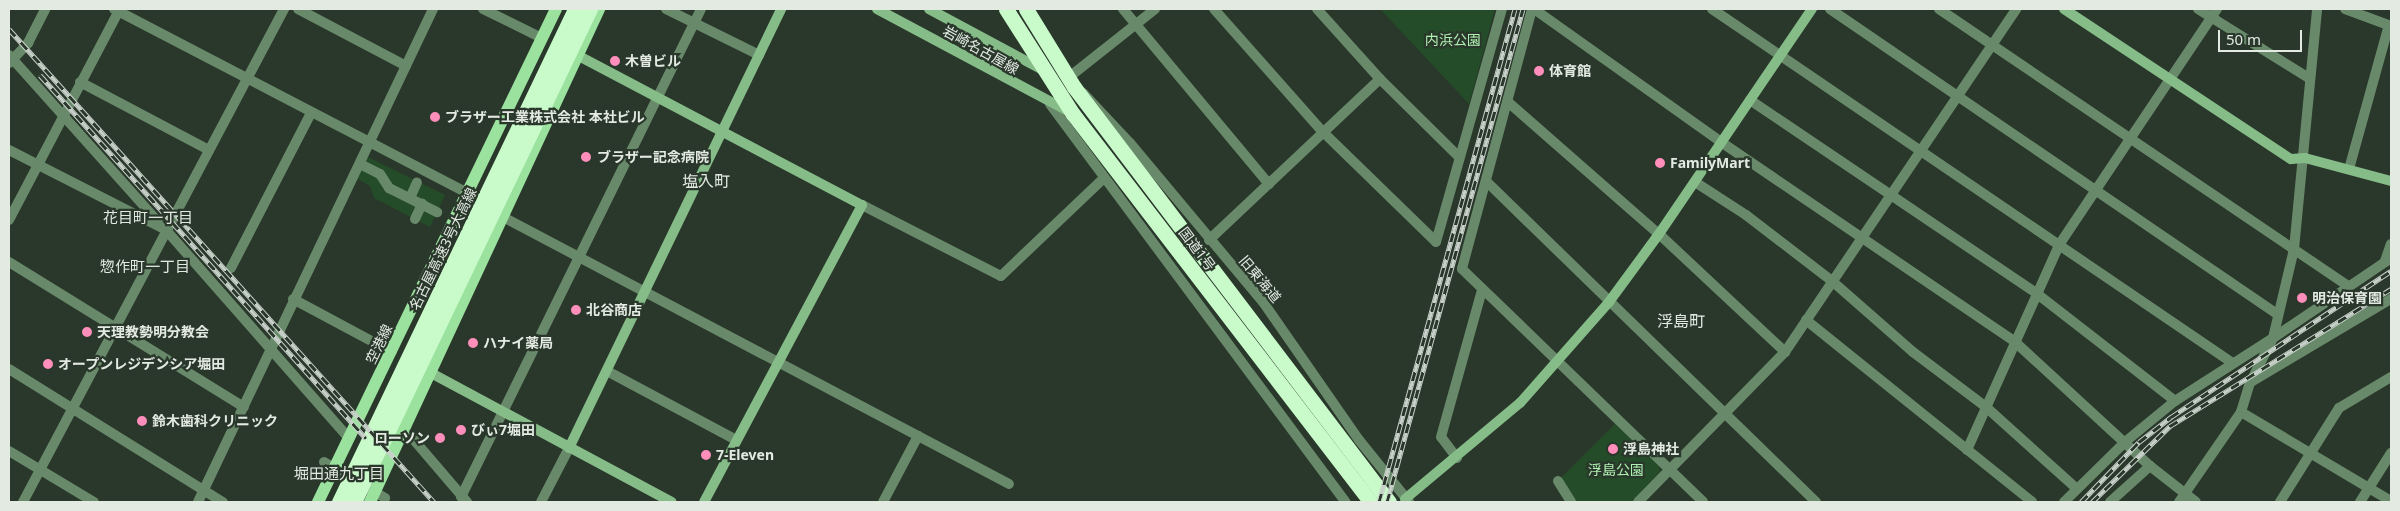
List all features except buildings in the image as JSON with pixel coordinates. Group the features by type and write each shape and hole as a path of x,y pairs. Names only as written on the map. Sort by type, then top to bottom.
{"highway":[{"name":"名古屋高速3号大高線","path":"339,502 574,9"},
{"path":"354,502 590,9"},
{"name":"国道1号","path":"1006,9 1043,70 1073,114 1371,502"},
{"name":"国道1号","path":"1026,9 1071,82 1389,502"}],"main road":[{"name":"空港線","path":"318,502 469,194 556,9"},
{"path":"370,502 599,9"}],"street":[{"path":"45,9 28,43 10,59 271,347 349,438"},
{"path":"23,502 284,9"},
{"path":"298,9 406,66"},
{"path":"198,502 293,299 434,9"},
{"path":"483,9 542,38"},
{"path":"666,9 759,55"},
{"path":"401,434 414,440 464,499 504,412 701,9"},
{"path":"541,502 607,371 781,9"},
{"name":"岩崎名古屋線","path":"877,9 1050,104 1073,114"},
{"name":"岩崎名古屋線","path":"929,9 1043,70 1071,82"},
{"path":"1123,9 1134,25 1269,184"},
{"path":"1071,82 1154,9"},
{"path":"1214,9 1322,131 1436,242 1502,9"},
{"path":"1317,9 1380,79 1459,157"},
{"path":"1703,502 1462,270 1533,9 1721,142 2014,341 2125,442 2182,499 2196,502"},
{"path":"1712,9 2231,362"},
{"path":"1406,501 1520,403 1609,302 1659,234 1812,9"},
{"path":"1830,9 2277,314"},
{"path":"1939,9 2347,285"},
{"path":"1638,502 1785,352 2016,9"},
{"path":"2064,9 2291,159 2305,158 2391,180"},
{"path":"2198,9 2214,13 2309,78"},
{"path":"2182,499 2241,412 2250,383 2273,338 2277,314 2294,249 2305,158 2309,78 2317,9"},
{"path":"2345,9 2390,26 2349,169"},
{"path":"9,220 36,164 118,10 311,113 469,194 503,217 1009,484"},
{"path":"1967,450 2014,341 2059,245 2214,13"},
{"path":"577,55 656,98 1001,276 1104,178"},
{"path":"1209,240 1322,131 1380,79"},
{"path":"80,82 209,150"},
{"name":"旧東海道","path":"1071,82 1091,97 1209,240 1263,302 1358,440 1406,501"},
{"path":"1750,100 2036,294 2175,401"},
{"path":"1508,102 1659,234 1785,352"},
{"path":"1050,104 1346,502"},
{"path":"231,268 311,113"},
{"path":"9,150 166,230"},
{"path":"362,165 380,174 389,188 437,212"},
{"path":"410,198 417,182"},
{"path":"1487,182 1816,502"},
{"path":"1695,182 1746,215 1832,281 1913,352 1986,407 2077,489"},
{"path":"415,219 422,204"},
{"path":"704,502 862,205"},
{"path":"2064,502 2125,442 2175,401 2231,362 2273,338 2347,285 2388,259 2391,244"},
{"path":"9,262 244,407"},
{"path":"1457,458 1441,437 1482,290"},
{"path":"293,299 392,352"},
{"path":"2250,383 2391,299"},
{"path":"1806,320 2032,502"},
{"path":"9,369 223,502"},
{"path":"607,371 736,440"},
{"path":"431,373 672,502"},
{"path":"2280,502 2339,408 2391,378"},
{"path":"2241,412 2391,501"},
{"path":"883,502 918,436"},
{"path":"1320,468 1358,440"},
{"path":"9,452 94,502"},
{"path":"2360,502 2391,453"},
{"path":"324,462 385,498"},
{"path":"1366,502 1378,466"},
{"path":"2110,502 2150,466"},
{"path":"1558,481 1571,502"}],"green space":[{"name":"内浜公園","path":"1380,9 1495,9 1469,104"},
{"path":"366,156 445,195 430,227 374,198 370,186 356,178"},
{"name":"浮島公園","path":"1615,424 1659,466 1660,472 1631,502 1574,502 1561,478"}],"railway":[{"path":"1379,502 1515,9"},
{"path":"1387,502 1523,9"},
{"path":"9,29 434,502"},
{"path":"40,75 366,438"},
{"path":"2081,502 2139,442 2171,417 2391,271"},
{"path":"2092,502 2170,426 2391,289"}],"place":[{"name":"木曽ビル","path":"615,61"},
{"name":"体育館","path":"1539,71"},
{"name":"ブラザー工業株式会社 本社ビル","path":"435,117"},
{"name":"ブラザー記念病院","path":"586,157"},
{"name":"FamilyMart","path":"1660,163"},
{"name":"明治保育園","path":"2302,298"},
{"name":"北谷商店","path":"576,310"},
{"name":"天理教勢明分教会","path":"87,332"},
{"name":"ハナイ薬局","path":"473,343"},
{"name":"オープンレジデンシア堀田","path":"48,364"},
{"name":"鈴木歯科クリニック","path":"142,421"},
{"name":"びぃ7堀田","path":"461,430"},
{"name":"ローソン","path":"440,438"},
{"name":"浮島神社","path":"1613,449"},
{"name":"7-Eleven","path":"706,455"}],"district":[{"name":"塩入町","path":"706,181"},
{"name":"花目町一丁目","path":"148,218"},
{"name":"惣作町一丁目","path":"145,267"},
{"name":"浮島町","path":"1681,321"},
{"name":"堀田通九丁目","path":"339,474"}]}
